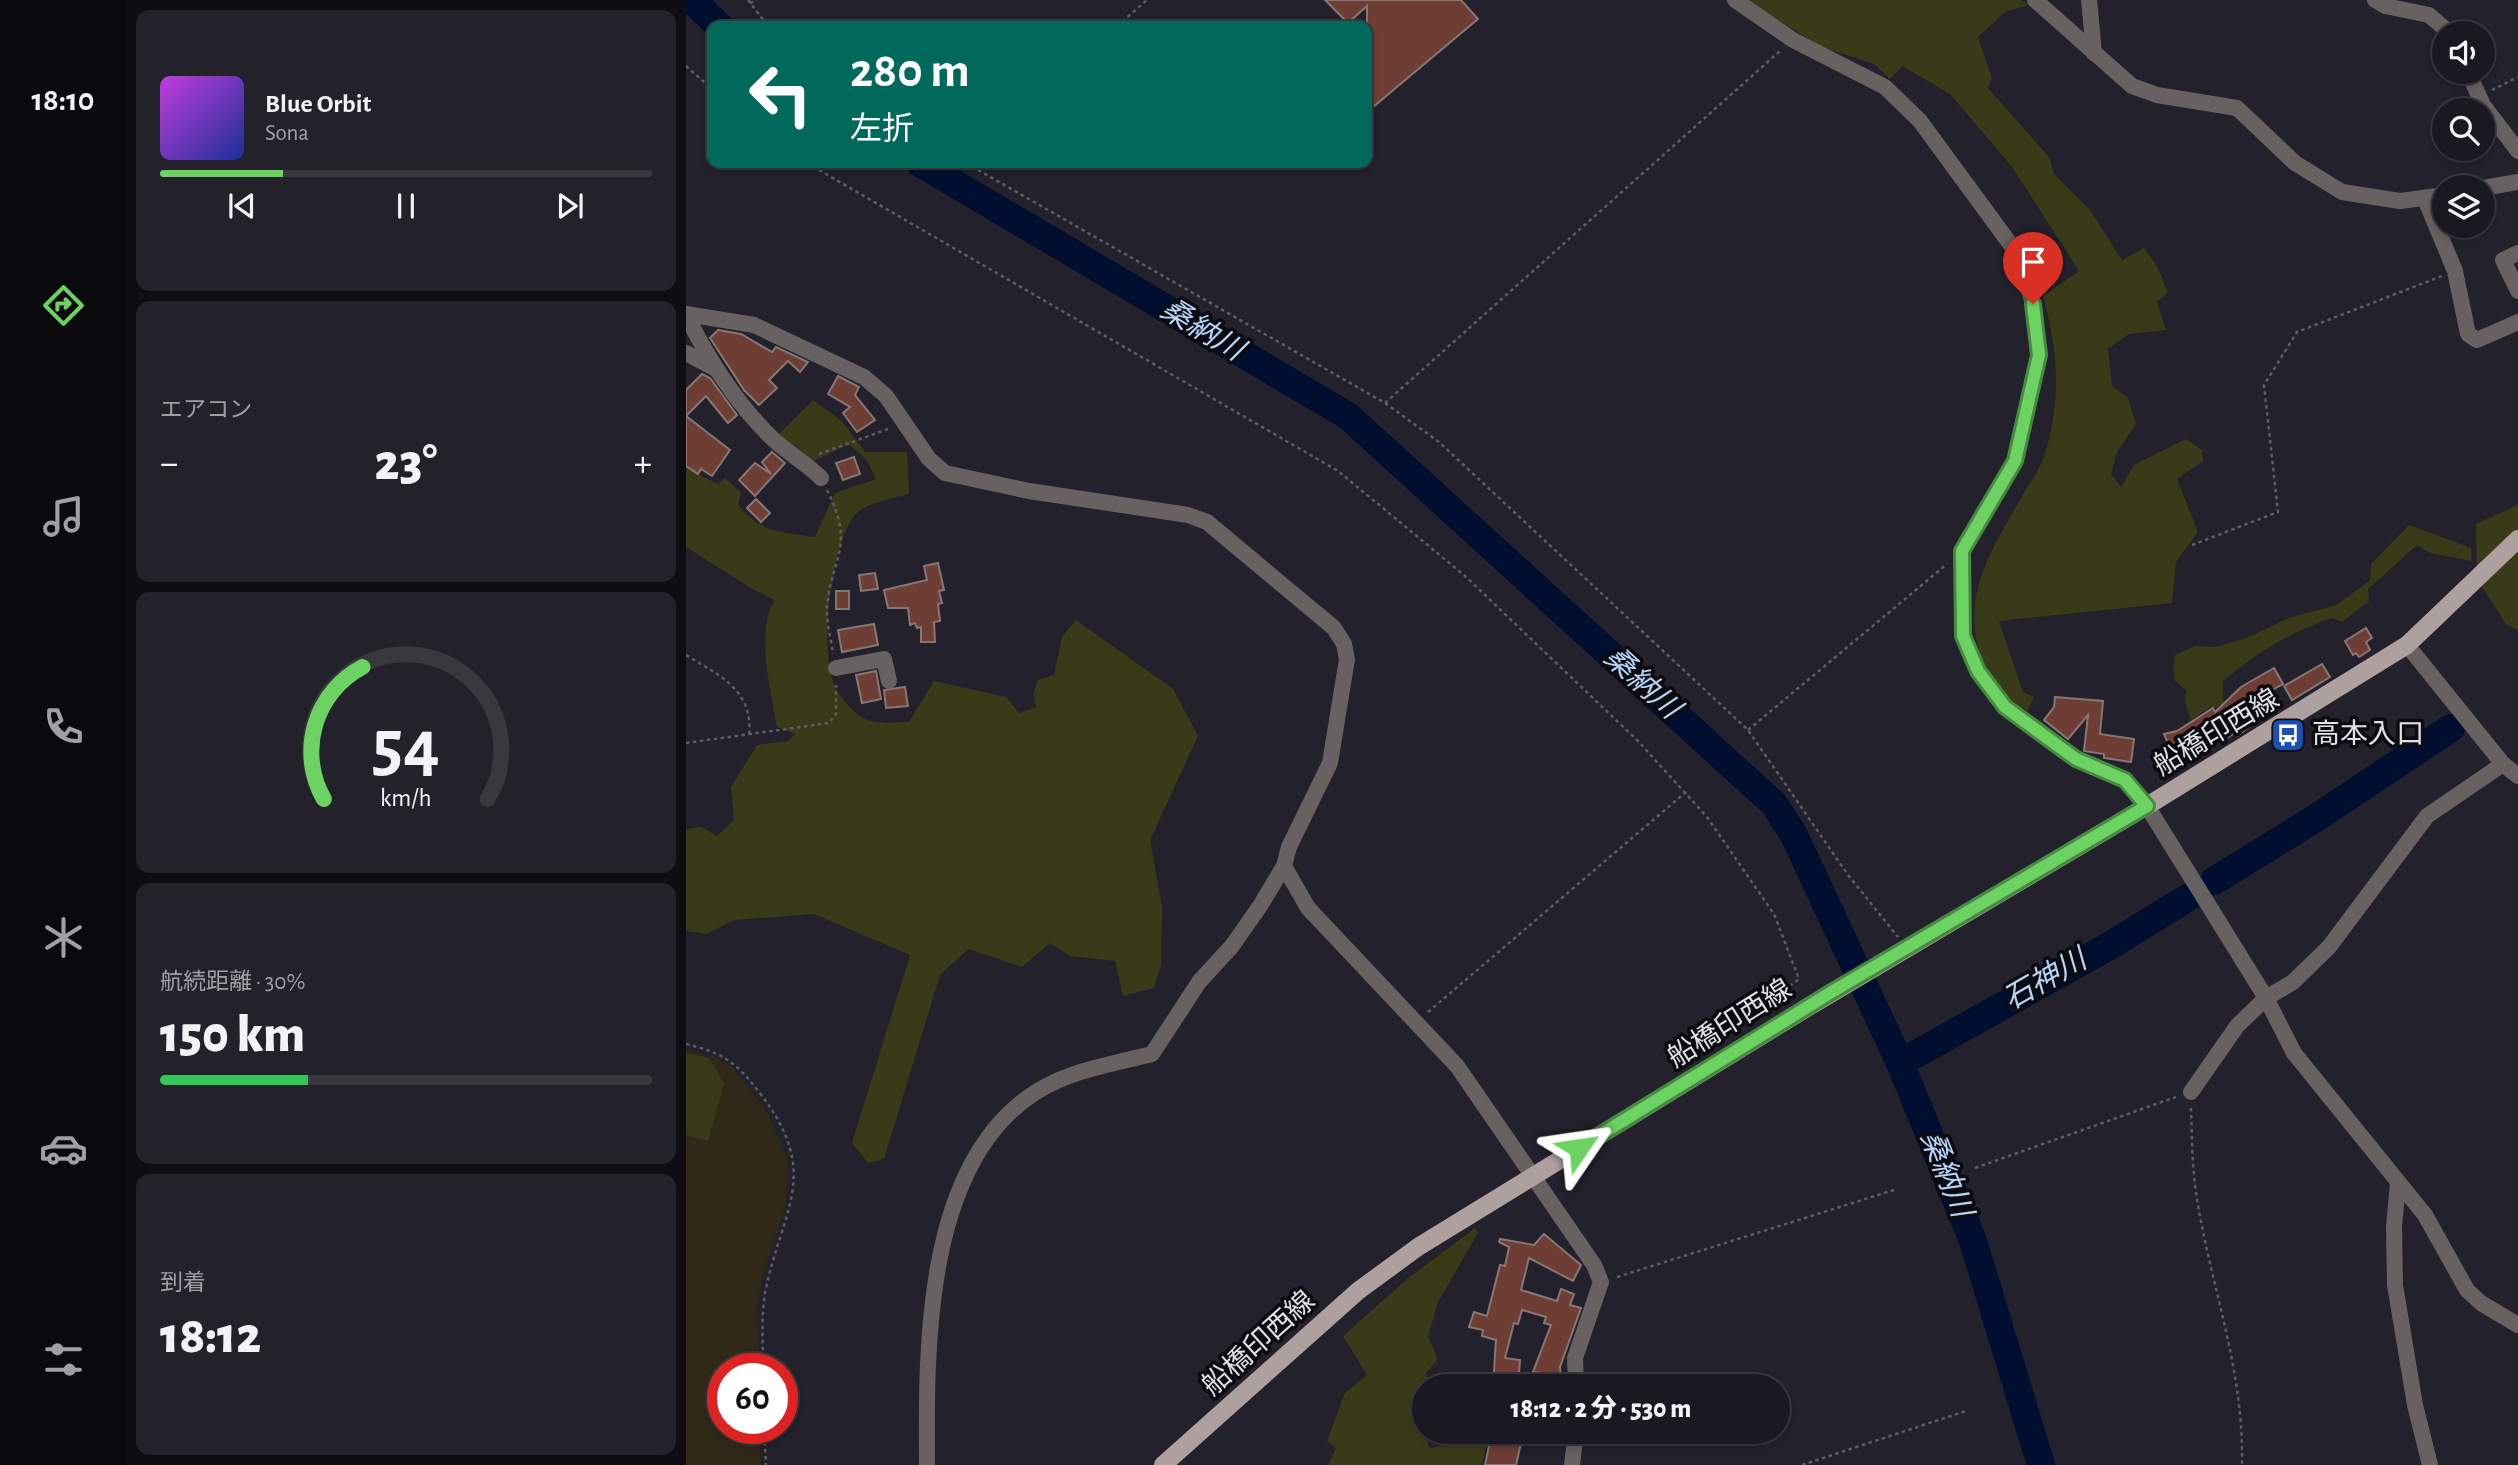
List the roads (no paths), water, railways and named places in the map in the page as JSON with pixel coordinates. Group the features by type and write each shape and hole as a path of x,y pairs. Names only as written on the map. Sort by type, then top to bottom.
{"main road":[{"name":"船橋印西線","path":"1163,1465 1358,1291 1456,1221 1899,952 2147,806 2407,646 2518,539"}],"street":[{"path":"1735,0 1793,40 1885,87 1920,121 2019,256 2033,304 2039,355 2015,461 1962,551 1963,636 1978,671 2005,707 2076,759 2125,780 2147,806 2266,998 2294,1053 2425,1215 2467,1290 2481,1303 2518,1325"},
{"path":"2035,0 2132,86 2157,96 2237,108 2295,163 2342,192 2400,201 2432,198"},
{"path":"2090,0 2094,53"},
{"path":"2375,0 2385,6 2429,15 2436,21"},
{"path":"2474,84 2510,144 2518,151"},
{"path":"2495,186 2518,182"},
{"path":"2425,199 2455,271 2468,334 2477,340 2518,322"},
{"path":"2518,253 2503,260 2518,291"},
{"path":"686,314 714,368 774,440 804,461 821,478"},
{"path":"686,314 754,325 864,377 886,396 929,459 945,473 1029,491 1188,515 1208,522 1334,628 1344,644 1347,659 1330,763 1289,847 1284,866 1232,946 1199,982 1152,1054 1074,1074 1037,1092 1001,1122 971,1166 947,1219 934,1302 926,1383 927,1465"},
{"path":"686,353 714,368"},
{"path":"2407,646 2502,764 2518,776"},
{"path":"835,668 884,659 889,681"},
{"path":"2190,1092 2237,1026 2266,998 2293,982 2329,947 2427,816 2502,764"},
{"path":"1284,866 1308,908 1457,1066 1594,1265 1601,1282 1575,1358 1576,1374"},
{"path":"2398,1183 2394,1227 2395,1285 2415,1405 2430,1465"},
{"path":"1572,1465 1575,1444"}],"waterway":[{"name":"桑納川","path":"692,0 714,21"},
{"name":"桑納川","path":"928,168 1348,416 1774,804 1794,835 1900,1063 1973,1241 2041,1465"},
{"name":"石神川","path":"2214,881 2316,818 2451,728"},
{"name":"石神川","path":"1900,1063 2106,948 2189,897"}],"place":[{"name":"高本入口","path":"2288,735"}]}
